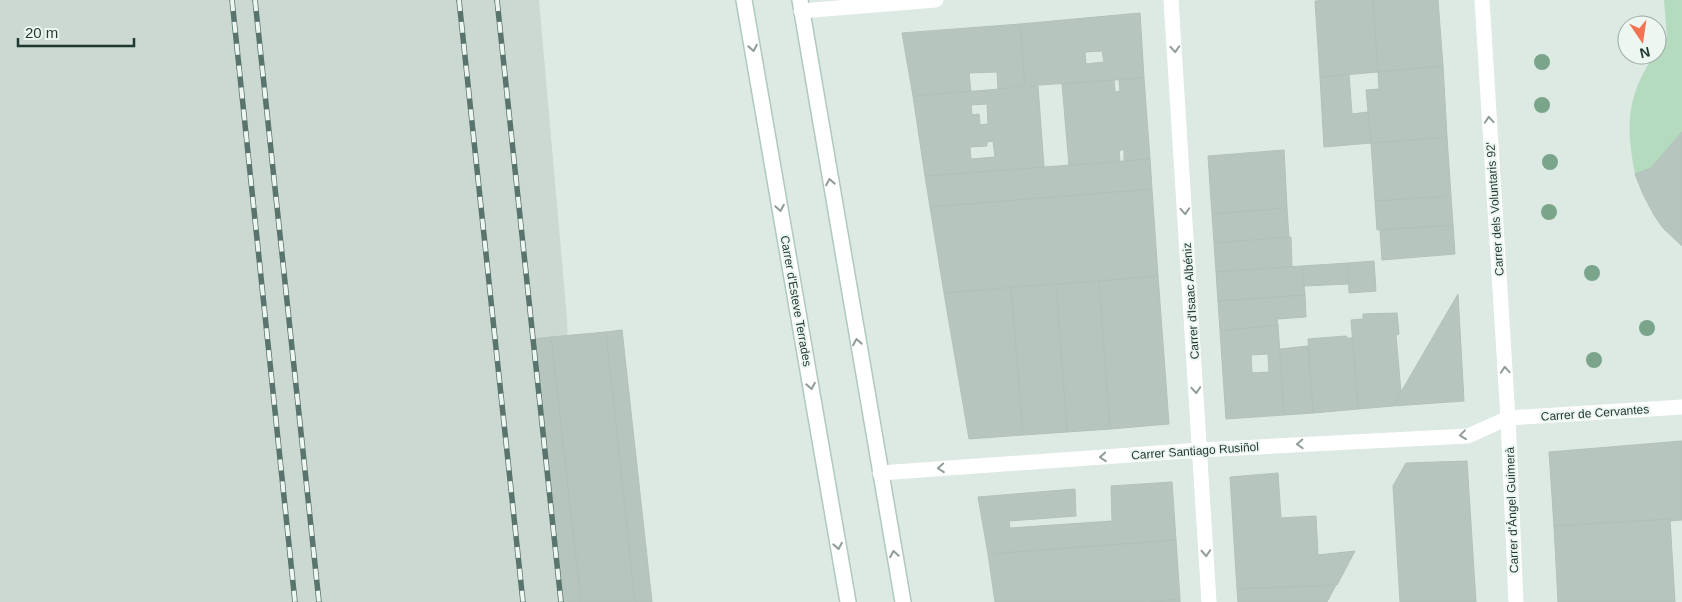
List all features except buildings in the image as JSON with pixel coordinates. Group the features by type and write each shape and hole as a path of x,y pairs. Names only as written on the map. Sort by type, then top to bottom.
{"street":[{"name":"Carrer d'Esteve Terrades","path":"744,0 848,602"},
{"path":"903,602 800,6 936,0"},
{"name":"Carrer d'Isaac Albéniz","path":"1171,0 1209,602"},
{"name":"Carrer dels Voluntaris 92'","path":"1482,0 1508,418"},
{"name":"Carrer de Cervantes","path":"1508,418 1682,408"},
{"name":"Carrer Santiago Rusiñol","path":"880,473 1200,450 1468,436 1508,418"},
{"name":"Carrer d'Àngel Guimerà","path":"1508,418 1516,602"}],"shaded area":[{"path":"0,0 539,0 567,319 577,602 0,602"}],"green space":[{"path":"1664,0 1682,0 1682,132 1651,168 1635,174 1630,141 1633,99 1648,65 1667,65 1667,15 1665,15"}],"railway":[{"path":"232,0 295,602"},
{"path":"255,0 319,602"},
{"path":"459,0 523,602"},
{"path":"497,0 561,602"}]}
